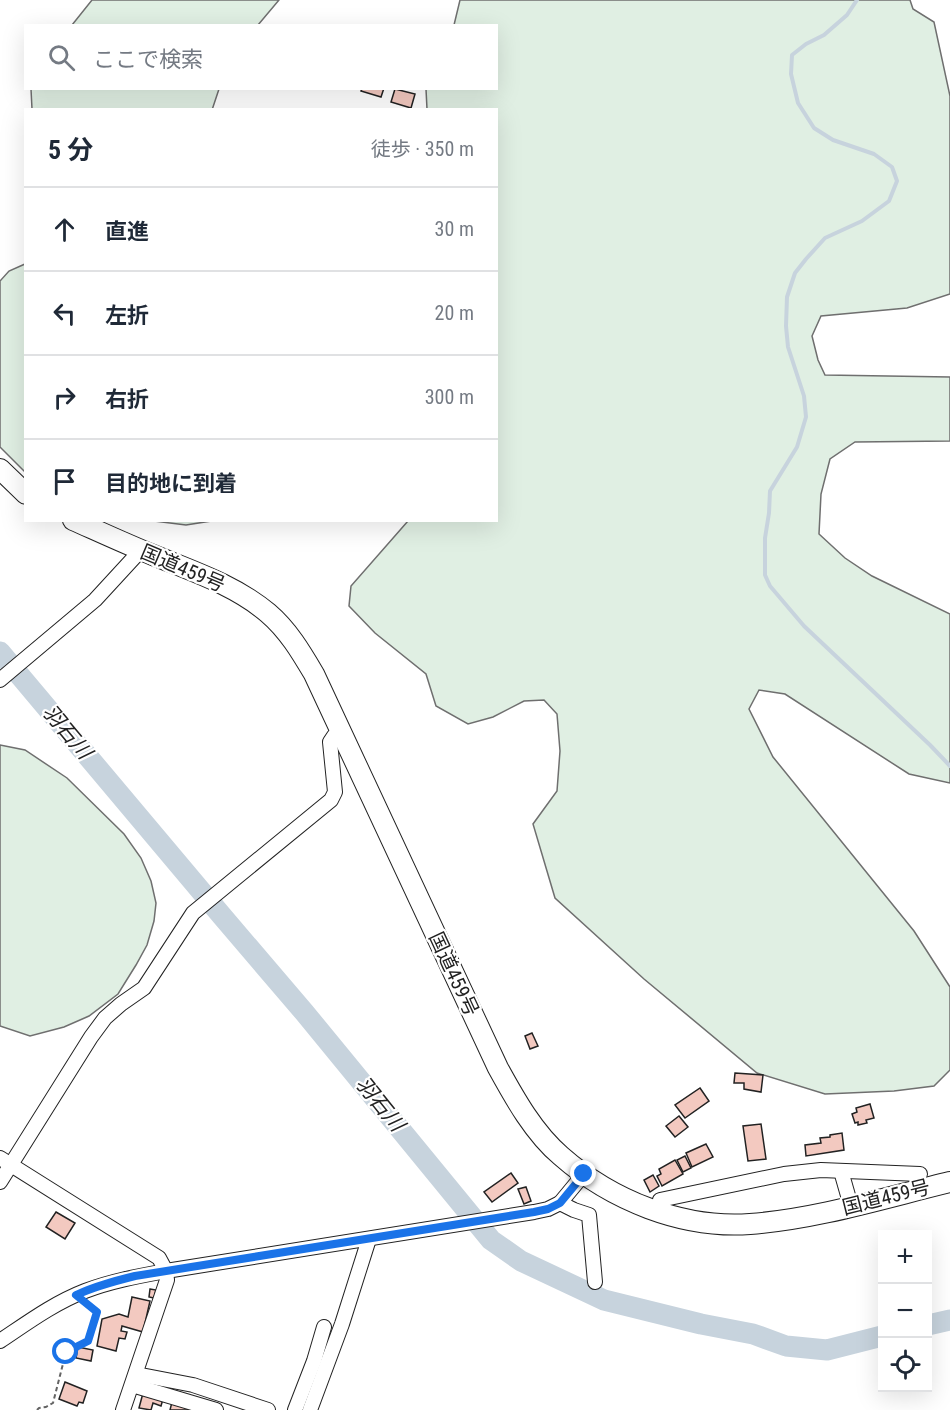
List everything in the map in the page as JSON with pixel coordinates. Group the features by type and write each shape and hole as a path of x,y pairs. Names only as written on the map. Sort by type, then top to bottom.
{"highway":[{"path":"0,469 24,492"},
{"name":"国道459号","path":"78,522 214,580 267,612 288,633 314,674 498,1068 519,1105 560,1156 584,1174 630,1201 664,1214 712,1223 748,1224 802,1217 950,1182"}],"street":[{"path":"2,677 95,600 141,550"},
{"path":"0,1182 5,1161 90,1037 120,1004 144,988 193,913 331,800 335,792 330,742 341,731"},
{"path":"5,1161 159,1258 166,1271 167,1280 123,1410"},
{"path":"660,1200 784,1174 821,1170 921,1174"},
{"path":"841,1171 851,1206"},
{"path":"0,1341 57,1304 108,1283 166,1271 548,1209 560,1203 584,1174"},
{"path":"560,1203 589,1215 595,1282"},
{"path":"295,1410 342,1324 369,1239"},
{"path":"310,1410 320,1364 324,1327"},
{"path":"134,1379 216,1410"},
{"path":"134,1379 193,1385 268,1410"}],"path":[{"path":"37,1410 53,1403 66,1352 88,1341 97,1312 76,1295"}],"green space":[{"path":"92,0 279,0 259,24 73,24"},
{"path":"460,0 910,0 913,9 934,22 950,96 950,294 907,308 821,316 812,336 818,360 825,375 950,377 950,441 855,442 830,459 821,494 819,534 845,558 872,576 950,614 950,783 909,774 785,694 759,690 749,709 773,757 914,931 950,987 950,1070 934,1086 894,1091 825,1094 757,1073 644,979 555,898 533,824 557,791 560,751 557,714 544,700 524,701 493,717 468,724 436,706 426,674 375,633 349,606 351,586 407,522 498,522 498,108 427,108 426,90 498,90 498,24 454,24"},
{"path":"31,90 219,90 213,108 32,108"},
{"path":"24,264 24,471 0,447 0,281 9,271"},
{"path":"162,522 205,522 186,525"},
{"path":"0,745 25,750 67,778 124,834 141,858 151,881 156,903 154,921 147,945 118,994 89,1016 64,1027 30,1036 0,1026"}],"building":[{"path":"361,90 383,90 381,97"},
{"path":"395,90 415,94 411,108 391,102"},
{"path":"532,1033 538,1046 530,1049 525,1036"},
{"path":"735,1073 763,1075 761,1092 744,1089 744,1083 734,1083"},
{"path":"700,1088 709,1101 685,1118 675,1105"},
{"path":"870,1104 874,1118 866,1120 867,1123 858,1125 858,1122 855,1123 852,1114 857,1112 856,1108"},
{"path":"679,1116 688,1127 675,1137 666,1126"},
{"path":"761,1124 766,1159 748,1161 743,1126"},
{"path":"842,1133 844,1150 806,1156 805,1145 821,1143 820,1138"},
{"path":"706,1144 713,1157 692,1167 686,1153"},
{"path":"685,1156 691,1168 683,1172 677,1160"},
{"path":"675,1160 683,1174 662,1186 657,1176 661,1174 659,1169"},
{"path":"511,1173 518,1183 492,1202 484,1192"},
{"path":"653,1175 659,1186 650,1192 644,1180"},
{"path":"526,1187 531,1201 524,1204 518,1189"},
{"path":"56,1212 75,1223 65,1239 46,1227"},
{"path":"150,1289 156,1290 154,1298 149,1297"},
{"path":"132,1297 150,1301 143,1332 122,1326 121,1331 127,1332 125,1339 119,1338 116,1351 97,1346 102,1319 119,1314 128,1317"},
{"path":"78,1347 93,1350 91,1361 76,1358"},
{"path":"65,1382 87,1391 83,1403 79,1402 77,1406 59,1399"},
{"path":"143,1393 163,1399 161,1406 153,1403 151,1410 139,1408"},
{"path":"172,1402 194,1410 170,1410"}],"waterway":[{"path":"857,0 847,15 824,35 806,44 792,55 791,74 798,103 814,128 833,140 874,154 892,167 897,181 889,201 862,221 825,238 795,273 787,297 786,326 788,347 804,396 806,417 797,447 770,491 765,538 765,575 770,586 804,626 950,766"},
{"name":"羽石川","path":"0,652 304,1012 491,1240 521,1261 604,1300 701,1324 753,1334 786,1346 827,1350 878,1337"},
{"name":"羽石川","path":"932,1324 950,1320"}],"route":[{"path":"66,1352 88,1341 97,1312 76,1295 84,1291 135,1276 548,1209 560,1203 584,1174"}]}
